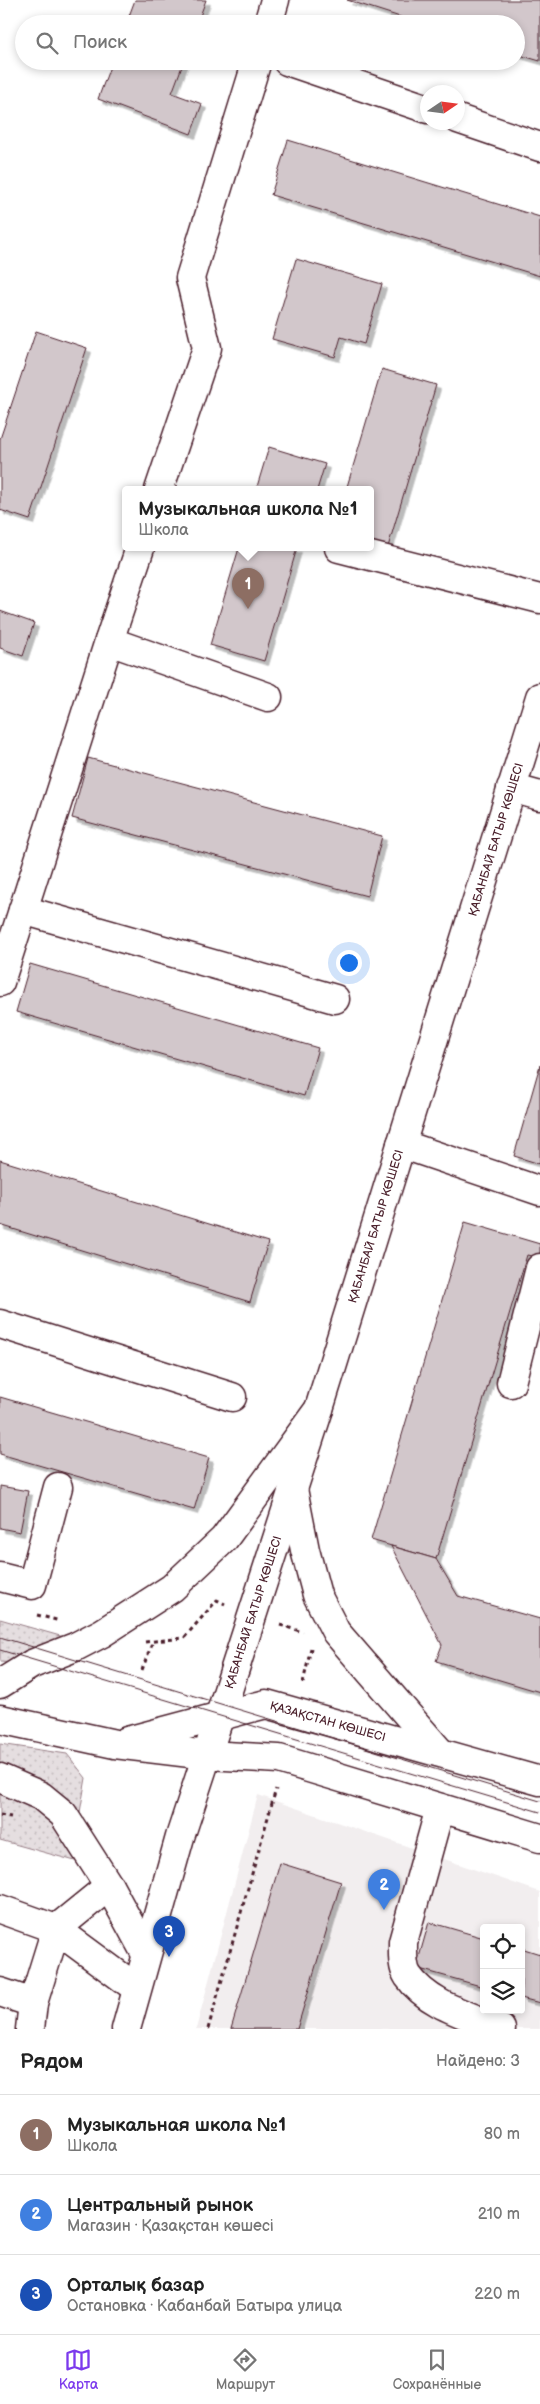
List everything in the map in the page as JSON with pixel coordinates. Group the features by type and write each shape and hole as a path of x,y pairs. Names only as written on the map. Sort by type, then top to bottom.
{"main road":[{"path":"271,15 275,0"},
{"path":"160,486 207,348 190,278 253,70"},
{"path":"313,70 420,106"},
{"path":"465,121 540,147"},
{"path":"0,982 139,551"},
{"path":"351,551 540,599"},
{"path":"109,641 268,697"},
{"name":"ҚАБАНБАЙ БАТЫР КӨШЕСІ","path":"136,1988 219,1715 319,1409 540,697"},
{"path":"511,788 540,796"},
{"path":"23,910 335,999"},
{"path":"401,1144 540,1190"},
{"path":"511,1383 540,1268"},
{"path":"0,1324 232,1397"},
{"path":"0,1684 32,1664 75,1647 102,1633 172,1588 224,1539 319,1409"},
{"path":"0,1577 32,1585 58,1487"},
{"path":"293,1489 305,1550 317,1595 336,1632 439,1751"},
{"name":"ҚАЗАҚСТАН КӨШЕСІ","path":"115,1744 266,1704 439,1751 540,1781"},
{"name":"ҚАЗАҚСТАН КӨШЕСІ","path":"0,1719 115,1744 207,1755 279,1759 540,1838"},
{"path":"0,1778 41,1796 63,1814 109,1886 146,1954"},
{"path":"440,1808 404,1942 403,1958 407,1975 431,1999 501,2029"},
{"path":"0,1992 32,2016 56,1929 109,1886"},
{"path":"0,1909 56,1929 136,1988 126,2029"}],"path":[{"path":"136,1643 184,1638 217,1600 230,1606"},
{"path":"36,1614 62,1622"},
{"path":"142,1670 153,1641"},
{"path":"301,1690 312,1642"},
{"path":"208,2029 276,1786"}],"shaded area":[{"path":"0,1619 78,1641 32,1664 0,1662"},
{"path":"0,1744 67,1754 86,1778 76,1835 75,1861 0,1840"},
{"path":"258,1795 540,1892 540,2029 196,2029"}],"building":[{"path":"135,0 206,0 200,15 129,15"},
{"path":"347,0 540,0 540,61 525,57 525,15 394,15"},
{"path":"109,70 181,70 172,93 202,104 191,134 98,99"},
{"path":"288,140 540,217 540,276 271,195"},
{"path":"296,259 382,284 364,344 341,337 335,357 272,339"},
{"path":"36,331 87,348 30,520 0,510 0,439"},
{"path":"382,369 436,385 388,547 374,543 374,486 347,486"},
{"path":"269,447 325,464 318,486 257,486"},
{"path":"238,551 296,551 264,661 210,645"},
{"path":"0,611 34,623 23,656 0,648"},
{"path":"88,758 382,836 367,896 72,818"},
{"path":"30,964 318,1048 304,1096 16,1012"},
{"path":"540,1065 540,1164 514,1156"},
{"path":"0,1160 268,1242 250,1302 0,1225"},
{"path":"465,1222 540,1244 540,1258 527,1255 436,1559 371,1540"},
{"path":"0,1397 209,1458 194,1510 0,1454"},
{"path":"0,1486 28,1491 20,1532 0,1528"},
{"path":"391,1546 436,1559 458,1596 540,1619 540,1692 436,1661 442,1645"},
{"path":"280,1863 341,1882 297,2029 231,2029"},
{"path":"429,1922 480,1937 480,1986 416,1968"},
{"path":"525,1949 540,1954 540,2003 525,1999"}],"tram line":[{"path":"0,1637 540,1801"},
{"path":"0,1650 540,1812"}],"place":[{"name":"Музыкальная школа №1","path":"248,609"},
{"name":"Центральный рынок","path":"384,1910"},
{"name":"Орталық базар","path":"169,1957"}]}
